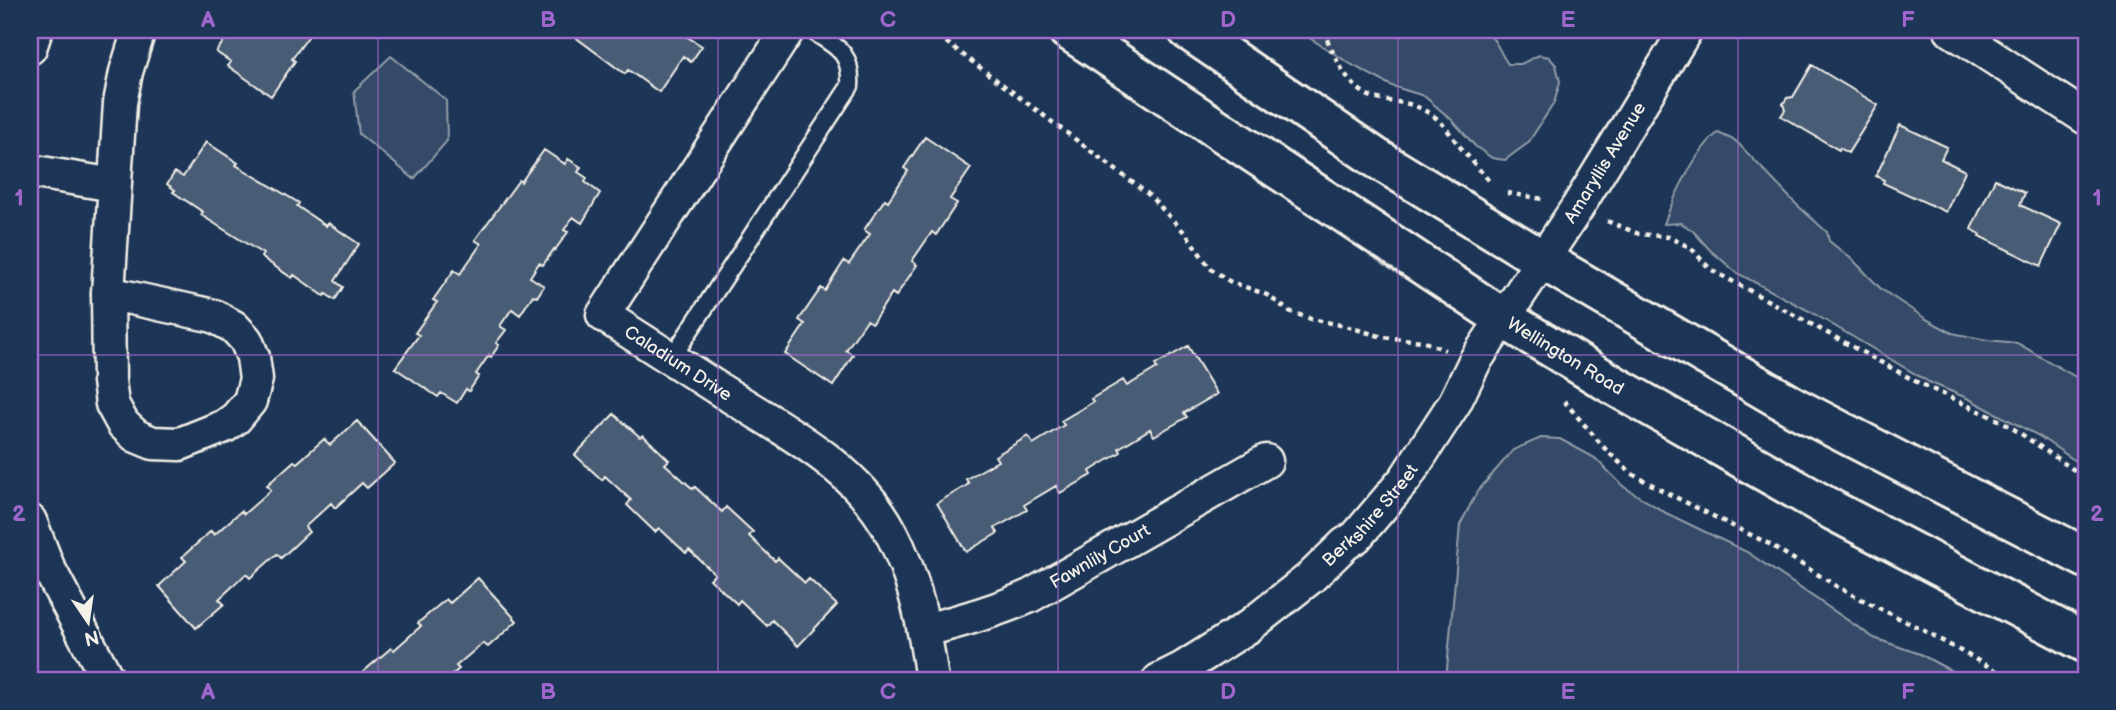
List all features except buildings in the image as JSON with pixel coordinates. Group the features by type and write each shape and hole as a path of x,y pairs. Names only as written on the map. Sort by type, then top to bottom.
{"main road":[{"name":"Wellington Road","path":"1068,30 1511,306 1615,386 1834,510 2086,643"},
{"path":"1188,30 1376,158 1541,259 1796,408 2086,558"}],"street":[{"path":"30,48 36,30"},
{"path":"108,293 214,316 234,327 246,340 253,357 256,379 250,401 236,418 225,426 180,444 153,443 136,436 123,424 112,404 109,381 108,293 114,185 120,103 139,30"},
{"name":"Caladium Drive","path":"788,30 603,315 797,438 843,473 867,497 890,531 908,573 925,630 932,680"},
{"name":"Amaryllis Avenue","path":"1511,306 1577,208 1686,30"},
{"path":"1951,30 2086,118"},
{"path":"30,171 114,185"},
{"name":"Berkshire Street","path":"1159,680 1248,627 1356,537 1405,479 1455,402 1475,361 1511,306"},
{"name":"Fawnlily Court","path":"925,630 997,610 1030,596 1266,461"},
{"path":"30,521 48,567 108,680"}],"lane":[{"path":"671,359 850,86 851,71 847,56 811,30"}],"path":[{"path":"1323,30 1338,64 1357,87 1368,96 1380,100 1403,101 1430,113 1443,123 1490,182"},
{"path":"1498,191 1562,202 1639,234 1669,237 1691,248 1710,269 1917,382 2005,423 2086,478"}],"shaded area":[{"path":"1297,30 1484,30 1508,64 1521,64 1539,55 1549,57 1556,65 1560,82 1554,103 1528,143 1505,160 1492,158 1475,146 1452,120 1424,96 1392,86 1352,65"},
{"path":"391,56 446,100 447,141 414,179 359,134 354,91"},
{"path":"1718,133 1736,141 1796,204 1827,232 1829,241 1854,261 1881,289 1952,333 2017,343 2086,383 2086,468 2039,436 1969,399 1929,382 1811,312 1737,273 1681,223 1664,224 1694,162"},
{"path":"1541,438 1560,439 1595,458 1624,487 1666,513 1747,552 1874,638 1920,654 1968,680 1446,680 1460,525 1477,492 1513,450"}]}
